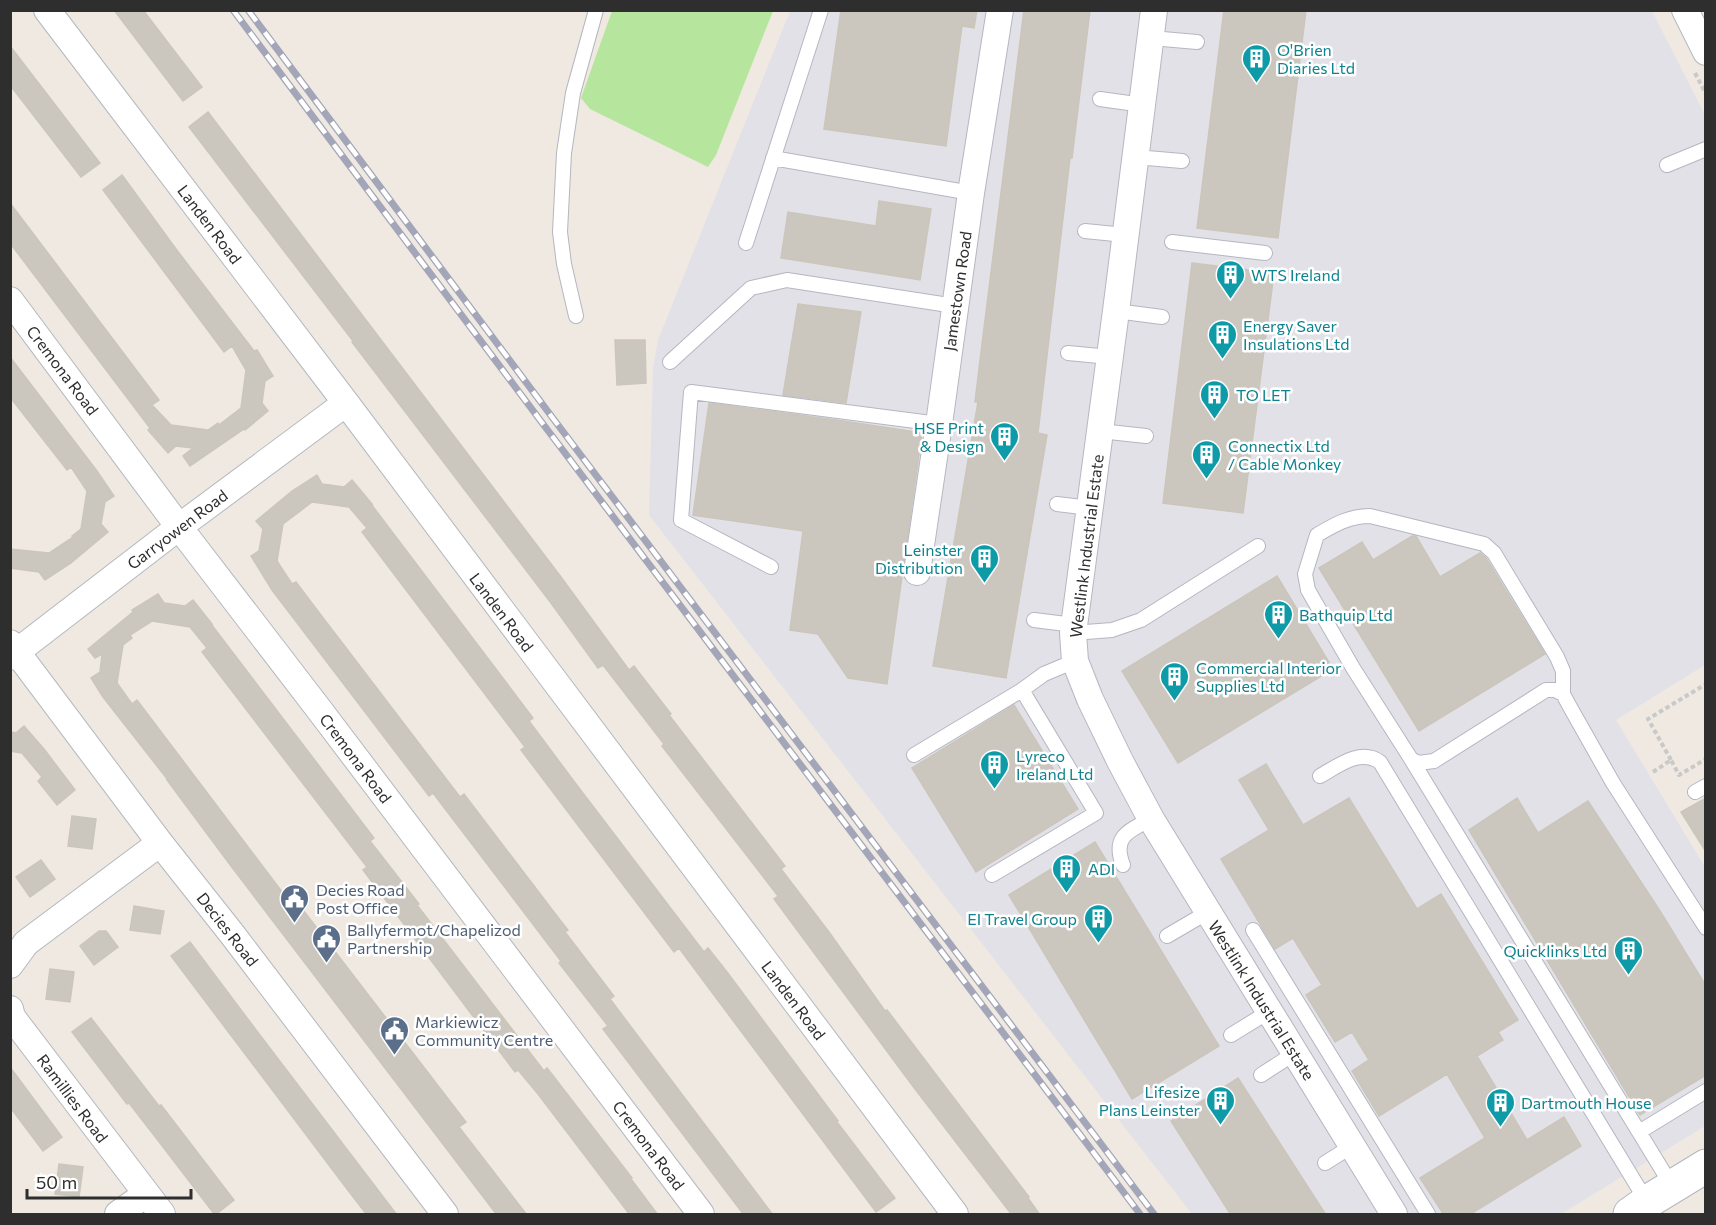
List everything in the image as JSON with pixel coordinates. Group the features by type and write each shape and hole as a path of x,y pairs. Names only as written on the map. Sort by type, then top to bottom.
{"main road":[{"path":"1650,1201 1706,1166"}],"street":[{"name":"Landen Road","path":"48,10 955,1215"},
{"name":"Jamestown Road","path":"917,572 971,193 1000,10"},
{"name":"Westlink Industrial Estate","path":"1154,10 1074,629 1075,661 1095,710 1151,819 1394,1215"},
{"path":"1685,10 1706,52"},
{"name":"Cremona Road","path":"10,300 179,527 701,1215"},
{"name":"Garryowen Road","path":"13,651 346,403"},
{"name":"Decies Road","path":"13,651 445,1215"},
{"path":"10,965 26,943 160,843"},
{"name":"Ramillies Road","path":"10,1009 12,1017 162,1215"},
{"path":"118,1215 146,1194"}],"lane":[{"path":"576,316 564,264 560,232 564,153 573,93 596,10"},
{"path":"746,243 821,10"},
{"path":"1151,38 1197,42"},
{"path":"1100,99 1143,105"},
{"path":"1667,165 1706,149"},
{"path":"1135,157 1182,161"},
{"path":"773,158 971,193"},
{"path":"1085,231 1125,235"},
{"path":"1172,242 1265,254"},
{"path":"670,362 751,288 787,280 955,306"},
{"path":"1116,310 1162,317"},
{"path":"1068,353 1110,357"},
{"path":"771,567 681,520 691,392 939,424"},
{"path":"1100,431 1146,436"},
{"path":"1056,504 1090,508"},
{"path":"1650,1201 1639,1132 1353,668 1308,590 1305,574 1317,535 1356,516 1370,516 1484,544 1494,553 1557,657 1563,671 1563,694 1613,783 1706,928"},
{"path":"1034,620 1074,629 1112,630 1141,620 1258,546"},
{"path":"914,754 1022,690 1044,674 1075,661"},
{"path":"992,875 1096,813 1022,690"},
{"path":"1411,759 1418,763 1434,761 1546,690 1555,690 1563,694"},
{"path":"1320,776 1363,755 1374,757 1380,762 1650,1201"},
{"path":"1123,865 1119,854 1119,844 1123,837 1151,819"},
{"path":"1167,936 1208,912"},
{"path":"1253,930 1428,1215"},
{"path":"1231,1035 1270,1011"},
{"path":"1261,1075 1295,1053"},
{"path":"1639,1132 1706,1091"},
{"path":"1325,1163 1352,1146"}],"path":[{"path":"1706,684 1648,719 1679,775 1706,759"},
{"path":"1653,772 1671,760"}],"shaded area":[{"path":"790,11 1652,11 1705,115 1705,665 1616,720 1705,867 1705,1126 1561,1214 1192,1214 649,515 653,368 658,340"}],"green space":[{"path":"612,11 773,11 716,155 708,167 590,109 581,98"}],"building":[{"path":"114,10 143,10 202,87 183,101"},
{"path":"841,10 977,10 974,28 962,26 946,146 824,129"},
{"path":"1024,10 1090,10 1038,433 1047,435 1006,678 933,666 978,402 975,402"},
{"path":"1224,10 1306,10 1278,238 1197,228"},
{"path":"10,46 100,163 81,177 10,85"},
{"path":"208,112 629,670 634,666 671,714 669,715 785,866 781,869 885,1011 887,1010 1029,1197 1040,1215 1012,1215 774,899 778,896 662,746 664,744 603,665 598,668 189,127"},
{"path":"122,175 254,351 257,350 273,376 265,381 262,403 268,411 245,430 190,466 183,456 193,448 176,446 168,453 148,430 150,428 10,243 10,203 159,400 152,405 171,425 208,430 218,423 219,425 241,408 246,370 232,346 224,352 103,190"},
{"path":"879,201 931,209 920,280 781,258 788,212 876,226"},
{"path":"1192,263 1274,273 1243,513 1163,503"},
{"path":"798,304 861,312 846,403 783,395"},
{"path":"615,340 645,340 646,383 617,385"},
{"path":"10,357 114,496 105,502 101,524 108,532 71,563 45,580 39,572 10,568 10,549 49,553 73,537 81,529 87,491 71,467 67,470 10,397"},
{"path":"709,403 922,433 887,684 848,678 818,634 790,630 803,531 693,515"},
{"path":"317,475 322,484 344,487 352,480 372,504 533,718 529,721 576,784 704,952 708,948 727,972 895,1198 876,1212 679,948 674,952 521,750 525,747 362,532 367,528 349,507 312,502 283,524 277,561 292,584 296,582 460,797 464,794 568,930 565,932 614,996 610,999 773,1215 744,1215 603,1029 608,1026 559,963 561,961 433,793 429,796 272,590 251,556 259,551 263,529 256,521 292,491"},
{"path":"1412,536 1416,536 1440,577 1480,553 1486,558 1545,654 1419,731 1319,568 1362,542 1373,560"},
{"path":"1277,576 1333,669 1178,763 1122,671"},
{"path":"158,594 164,603 185,606 193,600 374,838 370,841 419,904 417,905 544,1071 547,1068 658,1215 630,1215 538,1094 518,1070 515,1072 363,870 367,867 202,652 207,648 190,627 152,621 130,635 132,638 123,645 117,683 132,704 137,700 295,909 300,906 466,1122 459,1127 527,1215 497,1215 103,697 91,678 100,672 102,654 95,658 88,649 133,612 132,610"},
{"name":"Lyreco Ireland Ltd","path":"1014,705 1078,809 976,872 912,768"},
{"path":"24,726 75,790 57,805 38,781 42,777 22,753 10,751 10,732 16,733"},
{"path":"1266,764 1303,825 1349,798 1417,909 1441,894 1518,1020 1498,1032 1503,1040 1477,1056 1527,1140 1564,1117 1581,1146 1469,1215 1444,1215 1420,1178 1485,1138 1447,1074 1379,1116 1352,1071 1369,1060 1352,1032 1335,1042 1306,995 1322,985 1293,938 1275,949 1221,859 1269,830 1239,780"},
{"path":"1517,798 1538,833 1588,801 1706,986 1706,1075 1640,1115 1469,830"},
{"path":"1706,798 1706,852 1681,812"},
{"path":"72,816 96,819 92,849 68,846"},
{"path":"1095,842 1219,1046 1132,1099 1009,895"},
{"path":"41,860 55,879 30,897 16,877"},
{"path":"134,906 164,911 160,934 130,930"},
{"path":"99,931 106,931 118,947 94,965 80,946"},
{"path":"190,942 397,1215 367,1215 344,1185 171,956"},
{"path":"50,969 74,972 70,1002 46,999"},
{"path":"91,1018 234,1200 215,1215 72,1032"},
{"path":"10,1067 62,1137 43,1151 10,1107"},
{"path":"1238,1078 1326,1215 1231,1215 1171,1121"},
{"path":"59,1164 83,1167 79,1197 55,1194"}],"railway":[{"path":"233,10 1140,1214"},
{"path":"248,10 555,421 1154,1214"}],"place":[{"name":"O'Brien Diaries Ltd","path":"1256,84"},
{"name":"WTS Ireland","path":"1230,300"},
{"name":"Energy Saver Insulations Ltd","path":"1222,360"},
{"name":"TO LET","path":"1215,420"},
{"name":"HSE Print & Design","path":"1005,462"},
{"name":"Connectix Ltd / Cable Monkey","path":"1207,480"},
{"name":"Leinster Distribution","path":"984,584"},
{"name":"Bathquip Ltd","path":"1278,640"},
{"name":"Commercial Interior Supplies Ltd","path":"1175,702"},
{"name":"Lyreco Ireland Ltd","path":"995,790"},
{"name":"ADI","path":"1067,894"},
{"name":"Decies Road Post Office","path":"295,924"},
{"name":"EI Travel Group","path":"1098,944"},
{"name":"Ballyfermot/Chapelizod Partnership","path":"326,964"},
{"name":"Quicklinks Ltd","path":"1628,976"},
{"name":"Markiewicz Community Centre","path":"394,1056"},
{"name":"Lifesize Plans Leinster","path":"1221,1126"},
{"name":"Dartmouth House","path":"1500,1128"}]}
